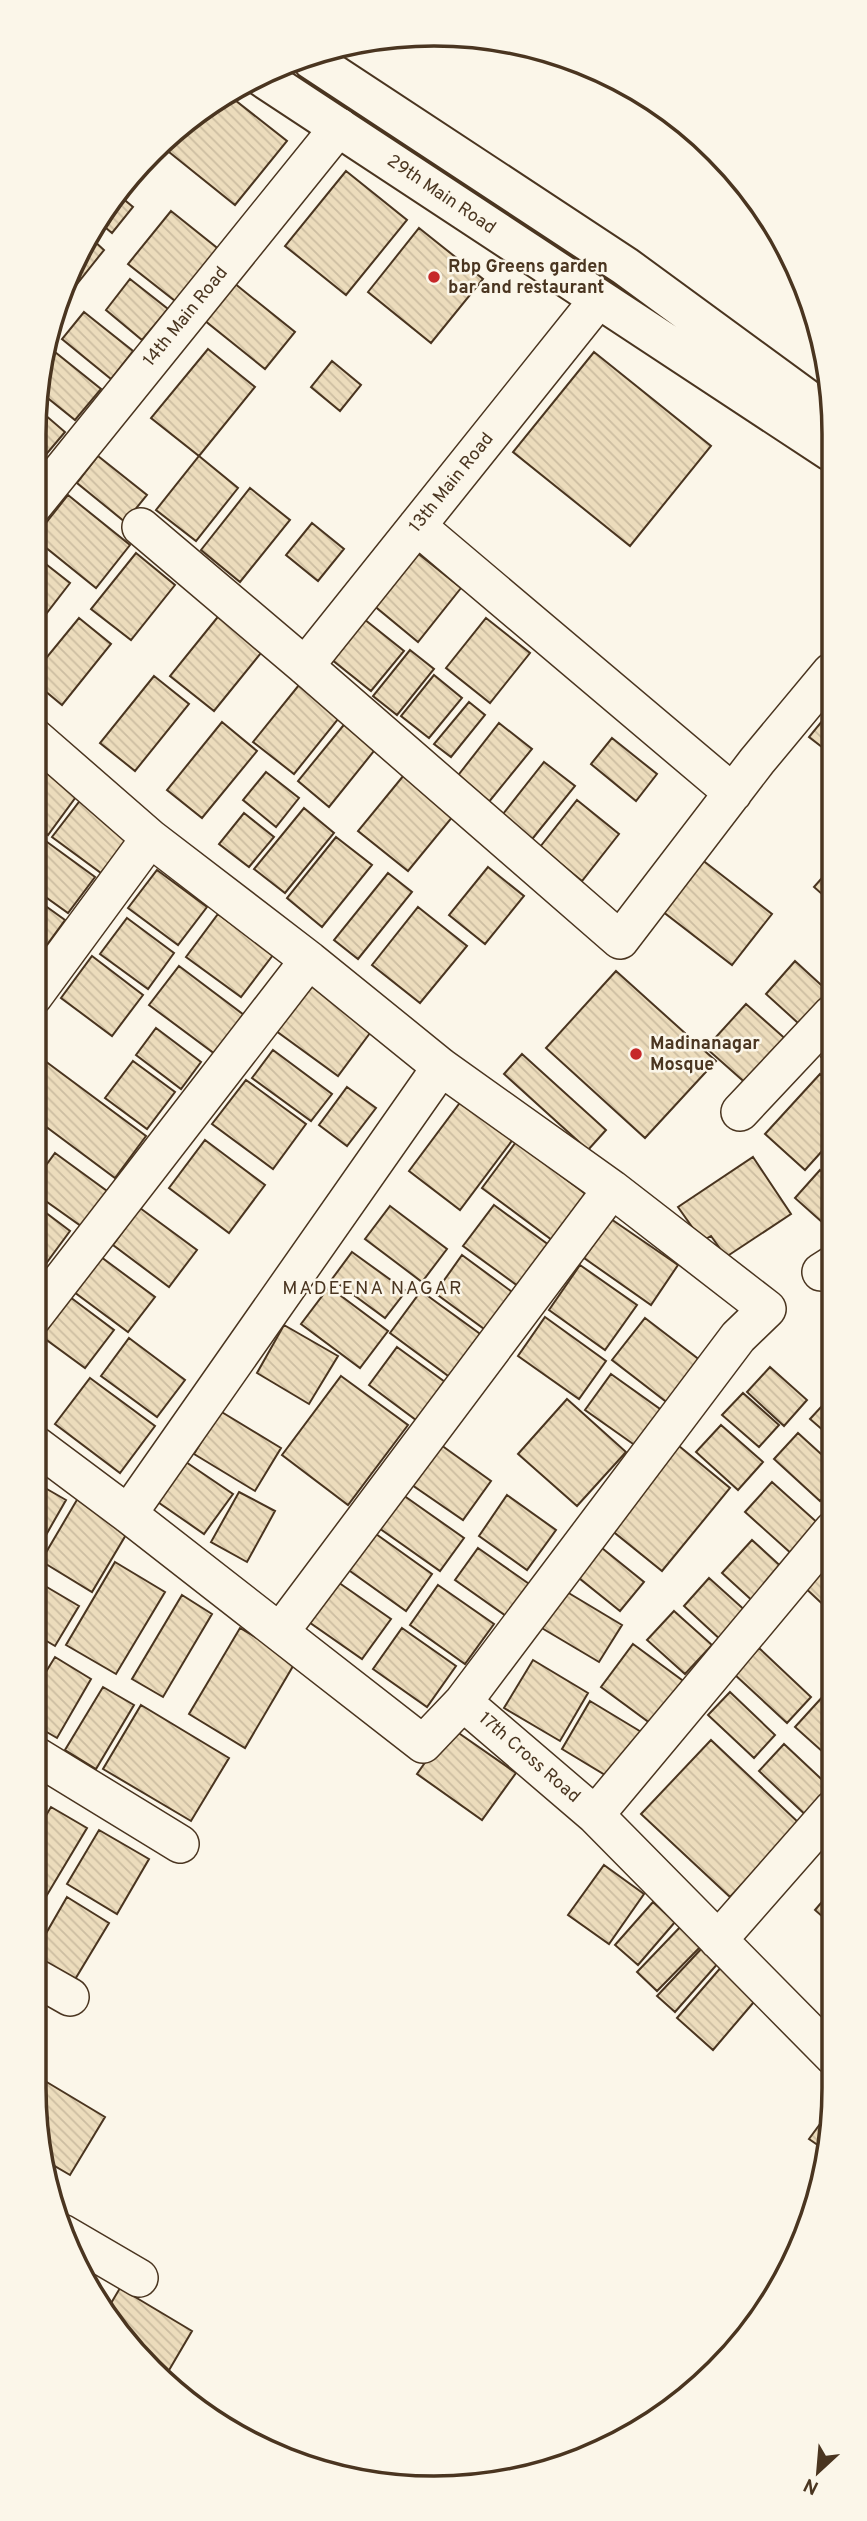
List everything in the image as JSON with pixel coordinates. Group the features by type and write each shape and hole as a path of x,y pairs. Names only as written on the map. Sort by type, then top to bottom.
{"main road":[{"path":"317,64 625,266 821,409"},
{"name":"29th Main Road","path":"270,82 822,446"}],"street":[{"name":"14th Main Road","path":"46,490 339,127"},
{"name":"13th Main Road","path":"305,666 598,300"},
{"path":"417,526 733,793"},
{"path":"141,527 620,940 757,761 822,683"},
{"path":"46,747 150,838 309,960 442,1068 612,1189 767,1309 738,1337 463,1702"},
{"path":"46,979 150,838"},
{"path":"46,1300 309,960"},
{"path":"740,1112 822,1025"},
{"path":"128,1514 442,1068"},
{"path":"280,1632 612,1189"},
{"name":"17th Cross Road","path":"46,1453 423,1744 463,1702 594,1815 822,2045"},
{"path":"594,1815 822,1543"},
{"path":"46,1762 180,1844"},
{"path":"718,1940 822,1822"},
{"path":"46,1983 70,1997"},
{"path":"78,2242 139,2278"}],"building":[{"path":"235,100 287,141 235,205 168,151 197,126"},
{"path":"346,171 407,220 346,295 285,246"},
{"path":"124,200 133,207 112,233 105,227"},
{"path":"171,211 221,251 179,304 128,264"},
{"path":"419,228 483,279 431,343 368,292"},
{"path":"95,242 104,250 74,288"},
{"path":"130,279 168,309 142,340 106,310"},
{"path":"234,283 295,332 265,369 204,320"},
{"path":"84,312 133,351 111,379 62,339"},
{"path":"208,349 255,387 199,456 151,418"},
{"path":"55,352 101,389 75,420 47,398"},
{"path":"594,352 711,446 630,546 513,452"},
{"path":"332,361 361,385 340,411 311,387"},
{"path":"46,416 65,432 46,455"},
{"path":"98,456 147,495 125,522 77,483"},
{"path":"199,456 238,488 196,541 156,510"},
{"path":"250,488 290,520 240,582 201,550"},
{"path":"68,495 130,545 96,588 46,548 46,523"},
{"path":"312,523 344,549 318,581 286,555"},
{"path":"415,551 461,588 418,642 372,604"},
{"path":"136,553 175,585 131,640 91,609"},
{"path":"46,564 70,583 46,614"},
{"path":"221,613 265,648 214,711 170,676"},
{"path":"359,615 404,651 371,691 326,655"},
{"path":"79,618 111,644 62,705 46,692 46,658"},
{"path":"486,618 530,653 490,703 446,668"},
{"path":"410,650 434,669 397,715 373,696"},
{"path":"434,675 462,698 429,738 401,716"},
{"path":"154,676 189,704 135,771 100,743"},
{"path":"299,685 339,718 294,774 253,742"},
{"path":"469,702 485,715 451,757 434,744"},
{"path":"347,721 378,746 329,807 298,781"},
{"path":"822,721 822,747 809,737"},
{"path":"222,722 257,751 202,818 167,790"},
{"path":"499,723 532,749 488,803 456,778"},
{"path":"612,738 657,774 636,801 591,764"},
{"path":"544,762 575,786 529,843 499,819"},
{"path":"46,765 81,790 48,835 46,834"},
{"path":"266,772 299,798 276,827 243,800"},
{"path":"404,775 454,815 408,871 358,831"},
{"path":"82,798 130,835 101,873 52,837"},
{"path":"577,800 619,834 582,881 540,847"},
{"path":"304,808 334,833 285,893 254,869"},
{"path":"244,813 274,837 249,867 219,844"},
{"path":"336,837 372,865 322,927 287,898"},
{"path":"46,841 95,877 68,913 46,897"},
{"path":"701,859 772,914 732,965 662,911"},
{"path":"488,867 524,896 485,944 449,915"},
{"path":"157,870 207,907 178,945 128,908"},
{"path":"388,873 412,892 358,959 334,940"},
{"path":"822,878 822,894 814,887"},
{"path":"46,906 65,920 46,946"},
{"path":"418,907 467,946 420,1003 372,965"},
{"path":"218,914 273,955 241,997 186,957"},
{"path":"127,918 174,953 148,989 100,954"},
{"path":"92,956 143,995 112,1036 61,998"},
{"path":"795,961 822,986 822,1017 808,1032 766,994"},
{"path":"179,966 244,1015 215,1054 149,1005"},
{"path":"616,971 716,1061 645,1138 546,1048"},
{"path":"308,980 373,1029 338,1076 272,1028"},
{"path":"746,1004 789,1042 749,1086 706,1048"},
{"path":"156,1028 201,1062 181,1089 136,1055"},
{"path":"273,1050 332,1094 311,1121 252,1078"},
{"path":"522,1054 606,1130 588,1150 504,1074"},
{"path":"133,1061 175,1092 147,1129 105,1098"},
{"path":"46,1062 146,1136 115,1178 46,1127"},
{"path":"820,1074 822,1076 822,1151 805,1170 765,1134"},
{"path":"246,1080 306,1124 273,1169 212,1124"},
{"path":"347,1087 376,1108 347,1146 319,1125"},
{"path":"462,1100 514,1138 460,1210 409,1171"},
{"path":"205,1140 265,1185 229,1233 169,1188"},
{"path":"516,1142 587,1195 552,1240 482,1188"},
{"path":"55,1153 107,1191 81,1226 46,1201 46,1165"},
{"path":"753,1157 791,1214 726,1257 711,1236 702,1241 678,1207"},
{"path":"820,1170 822,1172 822,1222 795,1198"},
{"path":"494,1205 553,1248 522,1289 463,1246"},
{"path":"390,1206 447,1249 422,1282 365,1239"},
{"path":"140,1208 197,1250 169,1287 113,1245"},
{"path":"46,1213 70,1231 46,1264"},
{"path":"611,1219 678,1265 651,1305 584,1258"},
{"path":"352,1252 406,1291 385,1318 332,1279"},
{"path":"97,1254 155,1297 128,1332 70,1289"},
{"path":"462,1255 519,1297 491,1334 435,1293"},
{"path":"580,1265 637,1305 605,1350 549,1310"},
{"path":"329,1287 388,1331 360,1368 301,1324"},
{"path":"62,1291 114,1330 85,1368 46,1340 46,1313"},
{"path":"421,1291 483,1336 451,1378 390,1333"},
{"path":"545,1317 606,1361 579,1399 518,1356"},
{"path":"645,1318 705,1364 673,1407 612,1360"},
{"path":"284,1325 338,1356 309,1404 257,1373"},
{"path":"129,1338 185,1380 157,1417 101,1376"},
{"path":"397,1347 445,1382 416,1420 369,1385"},
{"path":"770,1367 807,1400 784,1426 747,1392"},
{"path":"611,1374 667,1414 636,1446 585,1410"},
{"path":"341,1376 408,1425 348,1505 282,1455"},
{"path":"90,1378 155,1426 120,1473 55,1424"},
{"path":"743,1393 779,1425 759,1447 722,1415"},
{"path":"567,1399 626,1452 577,1506 518,1454"},
{"path":"822,1406 822,1429 810,1419"},
{"path":"220,1411 281,1448 255,1491 194,1454"},
{"path":"721,1425 763,1462 738,1490 696,1452"},
{"path":"798,1433 822,1455 822,1499 820,1501 774,1459"},
{"path":"441,1445 491,1481 463,1520 412,1485"},
{"path":"679,1446 730,1488 662,1571 610,1529"},
{"path":"180,1458 233,1494 204,1534 152,1498"},
{"path":"772,1482 820,1525 793,1555 745,1512"},
{"path":"46,1488 66,1500 46,1535"},
{"path":"239,1492 275,1511 247,1562 211,1542"},
{"path":"403,1495 464,1538 440,1571 379,1528"},
{"path":"507,1495 556,1530 527,1570 479,1536"},
{"path":"78,1498 130,1528 92,1592 46,1564 46,1552"},
{"path":"369,1529 432,1574 406,1611 343,1566"},
{"path":"592,1540 644,1582 620,1611 569,1570"},
{"path":"752,1540 786,1571 756,1604 722,1573"},
{"path":"478,1548 532,1586 509,1618 455,1580"},
{"path":"822,1561 822,1604 800,1583"},
{"path":"115,1562 165,1592 116,1674 66,1645"},
{"path":"709,1578 748,1613 722,1641 684,1606"},
{"path":"335,1580 391,1619 362,1659 306,1620"},
{"path":"438,1585 494,1624 465,1664 410,1625"},
{"path":"46,1587 79,1606 55,1646 46,1641"},
{"path":"562,1589 622,1625 599,1662 540,1627"},
{"path":"182,1595 212,1614 163,1697 132,1679"},
{"path":"674,1611 712,1645 685,1674 647,1640"},
{"path":"240,1628 296,1661 245,1748 189,1714"},
{"path":"402,1628 456,1666 427,1707 373,1669"},
{"path":"633,1644 686,1683 654,1726 601,1687"},
{"path":"759,1648 811,1697 787,1723 734,1674"},
{"path":"55,1657 91,1679 57,1738 46,1732 46,1672"},
{"path":"533,1660 588,1693 560,1741 504,1708"},
{"path":"103,1687 134,1705 96,1769 65,1750"},
{"path":"730,1692 775,1735 754,1758 708,1715"},
{"path":"822,1697 822,1751 795,1727"},
{"path":"590,1701 643,1733 615,1781 562,1749"},
{"path":"141,1705 229,1758 191,1821 103,1769"},
{"path":"450,1727 516,1773 482,1820 417,1774"},
{"path":"711,1740 799,1823 730,1897 641,1814"},
{"path":"784,1744 822,1780 822,1808 811,1820 759,1771"},
{"path":"51,1807 87,1828 46,1897 46,1815"},
{"path":"99,1830 149,1859 117,1914 67,1884"},
{"path":"604,1865 644,1894 609,1944 568,1915"},
{"path":"67,1897 109,1923 74,1981 46,1964 46,1933"},
{"path":"653,1902 675,1922 638,1965 615,1945"},
{"path":"822,1902 822,1916 815,1910"},
{"path":"684,1923 705,1942 657,1991 637,1972"},
{"path":"704,1946 720,1961 675,2012 657,1996"},
{"path":"723,1965 759,1996 713,2050 677,2018"},
{"path":"46,2082 105,2117 70,2175 54,2165 46,2113"},
{"path":"820,2125 817,2144 809,2139"},
{"path":"120,2288 192,2331 169,2371 142,2343 111,2303"}],"place":[{"name":"Rbp Greens garden bar and restaurant","path":"434,277"},
{"name":"Madinanagar Mosque","path":"636,1054"}],"district":[{"name":"MADEENA NAGAR","path":"373,1289"}]}
